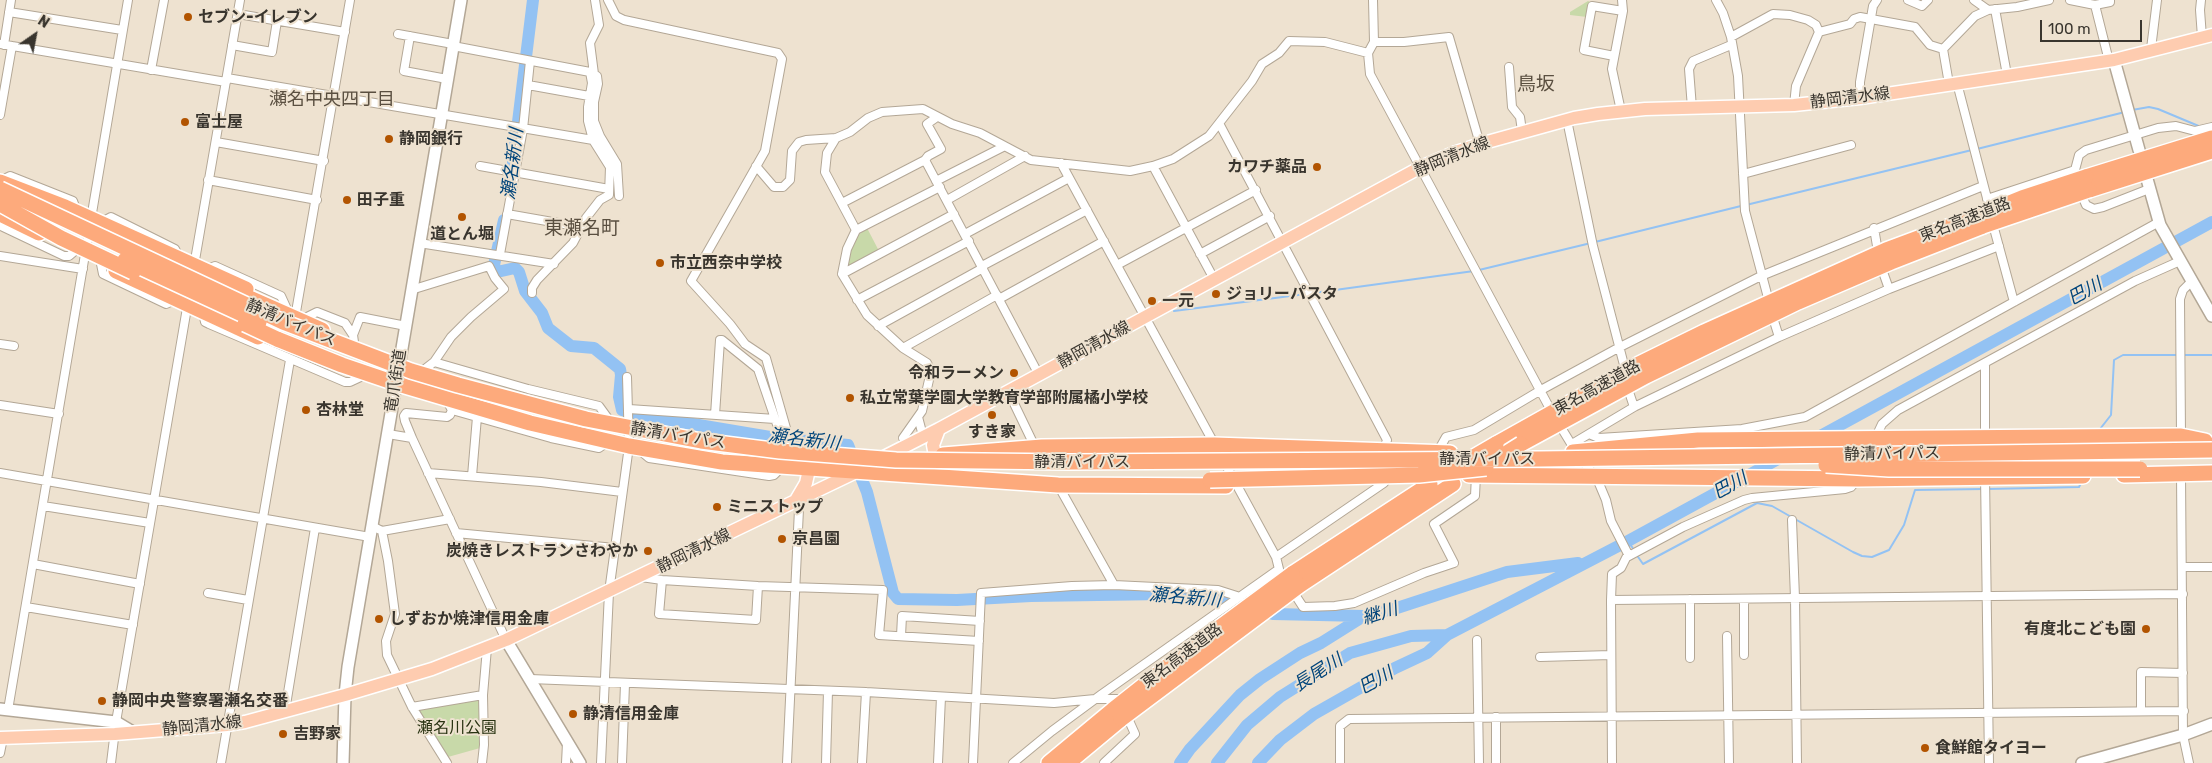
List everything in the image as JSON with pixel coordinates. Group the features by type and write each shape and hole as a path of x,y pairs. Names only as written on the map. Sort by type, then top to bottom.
{"highway":[{"name":"東名高速道路","path":"1291,576 1521,444 1646,376 1790,306 1892,262 1982,220 2084,179 2202,137"},
{"name":"東名高速道路","path":"2084,179 2212,151"},
{"path":"0,181 78,213 296,312 330,334"},
{"path":"0,187 54,208 330,334 353,339 400,360 430,365 537,401 607,417 628,415 700,436 785,447 884,457 935,456 1035,447 1214,445 1384,449 1437,453 1574,448 1698,440 2181,436 2210,444"},
{"name":"静清バイパス","path":"0,187 284,322 360,352 458,385 561,413 636,430 780,451 896,460 1484,467"},
{"name":"静清バイパス","path":"0,200 210,300 363,364 454,395 533,417 641,440 774,460 892,470 1055,472 1484,467 1830,460 2212,459"},
{"path":"0,204 99,256 277,339 342,365 395,383 449,405 636,448 722,462 805,466 1058,486 1237,486 1384,483 1430,480 1484,467"},
{"path":"0,214 81,259 100,264 285,349 316,360 342,365"},
{"name":"東名高速道路","path":"1068,763 1117,714 1181,656 1291,576 1430,480 1639,364 1704,332 1886,250 1982,220"},
{"path":"1830,460 1946,444 2210,444"},
{"name":"静清バイパス","path":"1830,460 2210,444"},
{"path":"989,451 1374,453 1484,467 1593,475 1858,479 2212,473"},
{"path":"1830,460 1889,469 2212,468"},
{"path":"1005,481 1210,480 1382,476 1484,467"},
{"name":"東名高速道路","path":"1049,763 1117,714"}],"main road":[{"name":"竜爪街道","path":"343,763 345,695 375,531 395,383 461,0"},
{"name":"静岡清水線","path":"1,738 116,728 131,732 227,725 345,695 432,669 487,648 642,577 858,471 1008,392 1421,167 1480,144 1567,120 1621,111 1794,105 1860,98 2111,60 2207,36"},
{"path":"2111,60 2139,150"},
{"path":"2148,184 2160,223 2191,282 2212,316"},
{"path":"935,456 933,445 939,429"},
{"path":"796,500 806,483 808,474 805,466"},
{"path":"506,640 580,763"},
{"path":"4,710 116,728"},
{"path":"2082,763 2109,759 2212,724"}],"street":[{"path":"0,115 5,45 11,0"},
{"path":"4,710 26,607 48,481 81,259 96,221 117,63 128,0"},
{"path":"151,70 164,0"},
{"path":"111,763 154,500 181,302 193,266 240,0"},
{"path":"350,0 324,161 296,312 317,312 346,323 353,339"},
{"path":"532,293 532,288 537,280 573,243 581,227 600,200 609,195 610,167 593,140 588,121 589,96 592,83 590,42 599,25 595,0"},
{"path":"608,0 616,16 624,20 778,53 782,59 765,151 691,281 730,324 745,344 766,358 786,428 785,447"},
{"path":"1373,0 1374,42 1368,53 1370,74 1548,405"},
{"path":"1621,111 1612,69 1623,11 1622,0"},
{"path":"1716,0 1723,13 1738,76 1745,210 1767,294"},
{"path":"1860,98 1860,82 1873,6 1877,0"},
{"path":"1908,0 1922,6 1928,0"},
{"path":"1974,0 1992,10 2007,75"},
{"path":"1943,49 1975,16 1992,10 2050,0"},
{"path":"2070,0 2095,5 2110,0"},
{"path":"2151,49 2157,0"},
{"path":"2201,0 2200,10 2207,36"},
{"path":"2095,5 2111,60"},
{"path":"1614,56 1584,50 1592,6 1623,11"},
{"path":"9,12 122,30"},
{"path":"238,14 345,32"},
{"path":"1692,108 1689,69 1693,61 1731,41 1773,14 1790,15 1808,20 1816,25 1819,32 1796,86 1794,105"},
{"path":"1819,32 1850,24 1854,19 1860,17 1872,18 1915,27 1930,45 1943,49"},
{"path":"232,45 272,52 277,21"},
{"path":"398,34 592,73 598,80 594,102 594,121 600,136 617,164 618,196"},
{"path":"410,36 404,71 447,79"},
{"path":"1374,42 1404,42 1449,37 1480,144"},
{"path":"756,166 774,187 783,187 788,183 791,175 791,157 794,146 806,140 836,138 850,132 868,118 882,112 923,109 938,117 980,133 1003,146 1019,151 1031,160 1130,171 1173,159 1209,136 1252,81 1262,64 1279,53 1289,41 1325,42 1368,53"},
{"path":"5,45 593,140"},
{"path":"1943,49 1987,199 2014,302"},
{"path":"500,254 523,128 530,61"},
{"path":"1509,66 1512,107 1520,117 1522,131"},
{"path":"528,85 589,96"},
{"path":"842,204 925,160 928,156 941,149 927,124 938,117"},
{"path":"1567,120 1593,246 1618,348 1624,364"},
{"path":"1220,124 1387,440 1384,449"},
{"path":"2148,184 2103,208 2094,209 2086,205 2082,199 2084,179 2079,155 2086,150 2169,126 2202,137 2212,127"},
{"path":"836,138 828,153 825,172 856,230"},
{"path":"216,142 324,161"},
{"path":"1743,174 1851,145"},
{"path":"903,438 922,411 931,371 927,362 903,348 867,316 842,274 847,249 856,230 1003,146"},
{"path":"947,200 1025,156"},
{"path":"925,160 1039,374"},
{"path":"1061,163 1276,558 1291,576 1303,607 1336,606 1354,603 1424,573 1454,563 1434,524 1475,496 1484,467"},
{"path":"480,166 609,189"},
{"path":"1153,166 1214,280"},
{"path":"857,300 1069,178"},
{"path":"1987,199 2084,179"},
{"path":"208,180 317,200"},
{"path":"1430,480 1437,453 1446,438 1474,430 1541,390 1618,348 1761,276 1874,228 1983,186"},
{"path":"1117,265 1256,190"},
{"path":"878,326 1087,210"},
{"path":"507,214 581,227"},
{"path":"842,274 954,214"},
{"path":"1200,254 1270,216"},
{"path":"0,221 3,227 64,256 81,259"},
{"path":"1589,434 1599,438 1742,430 1805,417 2160,223"},
{"path":"1874,228 1877,246"},
{"path":"419,242 554,264"},
{"path":"903,348 1104,242"},
{"path":"1574,448 1589,434 1634,408 1779,337 1889,289 1998,246"},
{"path":"0,256 81,259"},
{"path":"1612,763 1612,574 1621,568 1627,556 1683,527 1744,500 1851,487 1858,479 1871,439 1882,424 1898,410 2135,281 2179,260"},
{"path":"411,290 489,266 495,278 504,289 451,337 430,365"},
{"path":"1884,272 1889,289"},
{"path":"2181,436 2180,298 2191,282"},
{"path":"203,312 204,322 344,382 350,382 367,374"},
{"path":"353,339 360,317 406,326"},
{"path":"1774,321 1779,337"},
{"path":"715,415 720,340 722,340 758,369 785,447"},
{"path":"0,344 14,346"},
{"path":"221,763 290,360"},
{"path":"1985,364 1989,763"},
{"path":"600,763 603,682 614,548 622,492 636,448 628,415 627,377"},
{"path":"1008,392 1035,447"},
{"path":"1629,392 1634,408"},
{"path":"0,405 59,414"},
{"path":"506,640 412,438 404,416 406,413 447,417 449,405 477,417 550,438 599,448 609,441"},
{"path":"628,415 715,415 775,418"},
{"path":"472,476 477,417"},
{"path":"918,417 923,436"},
{"path":"1562,429 1593,475 1606,500 1612,524 1627,556"},
{"path":"388,434 412,438"},
{"path":"0,473 316,528 375,531 450,519"},
{"path":"428,473 622,492"},
{"path":"2181,474 2183,735 2189,763"},
{"path":"1276,558 1384,483"},
{"path":"1058,486 1114,585"},
{"path":"786,763 799,509 796,500"},
{"path":"43,506 150,523"},
{"path":"1792,520 1797,763"},
{"path":"285,711 316,528"},
{"path":"375,531 396,614 386,641 387,655 400,678 412,706 447,763"},
{"path":"456,532 614,548"},
{"path":"33,564 140,584"},
{"path":"2182,567 2212,567"},
{"path":"1014,763 1052,731 1095,699 1240,597 1291,576"},
{"path":"642,577 758,586 883,590 879,635 979,640"},
{"path":"662,580 659,614 669,615 756,620 758,586"},
{"path":"973,763 981,593 1072,586 1114,585 1218,590 1240,597"},
{"path":"208,593 248,600"},
{"path":"1611,600 2183,594"},
{"path":"1690,599 1690,658"},
{"path":"1744,599 1744,655"},
{"path":"26,607 133,625"},
{"path":"901,636 902,616 980,621"},
{"path":"1727,636 1726,669 1729,675 1729,763"},
{"path":"1477,640 1479,763"},
{"path":"482,763 484,745 483,695 487,648"},
{"path":"1540,657 1611,655"},
{"path":"2141,711 2141,672 2183,672"},
{"path":"530,679 866,692 1054,703 1119,699 1136,734 1104,763"},
{"path":"622,763 625,684"},
{"path":"826,763 828,691"},
{"path":"862,763 866,692"},
{"path":"412,706 483,695"},
{"path":"938,763 941,697"},
{"path":"1340,763 1340,726 1349,719 2184,711"},
{"path":"1496,717 1496,763"},
{"path":"0,753 1,738"},
{"path":"566,763 567,742"}],"green space":[{"path":"1588,1 1590,2 1587,17 1570,15 1570,12"},
{"path":"867,228 879,251 850,267 846,264 847,257 857,236"},
{"name":"瀬名川公園","path":"479,699 480,748 448,757 418,710"}],"waterway":[{"name":"瀬名新川","path":"511,179 533,0"},
{"path":"2132,110 2149,107 2158,109 2201,127"},
{"path":"1977,149 2125,112"},
{"path":"1746,205 1972,150"},
{"path":"1595,242 1741,206"},
{"name":"瀬名新川","path":"504,220 494,265 497,272 515,268 519,272 525,291 542,313 548,328 571,346 594,348 620,369 619,397 622,410 639,415 776,438 848,445 867,492 893,593 898,599 957,600 1031,596 1165,594 1221,600 1273,614 1364,616"},
{"name":"巴川","path":"1258,763 1280,740 1314,714 1395,668 1427,653 1447,635 1628,541 2212,222"},
{"path":"1479,270 1591,243"},
{"path":"1313,293 1474,271"},
{"path":"1174,311 1306,294"},
{"path":"2100,429 2111,415 2114,360 2123,355 2177,355"},
{"path":"2182,355 2212,355"},
{"path":"1988,489 2079,487 2081,483"},
{"path":"1636,554 1643,564 1757,503 1772,506 1853,552 1862,556 1872,557 1889,550 1904,525 1915,490 1984,489"},
{"path":"1628,541 1634,550"},
{"name":"継川","path":"1180,763 1190,749 1240,695 1260,679 1300,653 1321,643 1364,616 1397,608 1507,572 1578,563"},
{"name":"長尾川","path":"1217,763 1247,725 1280,697 1350,653 1411,636 1447,635"}],"place":[{"name":"セブン-イレブン","path":"188,17"},
{"name":"富士屋","path":"185,122"},
{"name":"静岡銀行","path":"389,139"},
{"name":"カワチ薬品","path":"1317,167"},
{"name":"田子重","path":"347,200"},
{"name":"道とん堀","path":"462,217"},
{"name":"市立西奈中学校","path":"660,263"},
{"name":"ジョリーパスタ","path":"1216,294"},
{"name":"一元","path":"1152,301"},
{"name":"令和ラーメン","path":"1014,373"},
{"name":"私立常葉学園大学教育学部附属橘小学校","path":"850,398"},
{"name":"杏林堂","path":"306,410"},
{"name":"すき家","path":"992,415"},
{"name":"ミニストップ","path":"717,507"},
{"name":"京昌園","path":"782,539"},
{"name":"炭焼きレストランさわやか","path":"648,551"},
{"name":"しずおか焼津信用金庫","path":"379,619"},
{"name":"有度北こども園","path":"2146,629"},
{"name":"静岡中央警察署瀬名交番","path":"102,701"},
{"name":"静清信用金庫","path":"573,714"},
{"name":"吉野家","path":"283,734"},
{"name":"食鮮館タイヨー","path":"1925,748"}],"district":[{"name":"鳥坂","path":"1536,85"},
{"name":"瀬名中央四丁目","path":"332,100"},
{"name":"東瀬名町","path":"582,229"}]}
